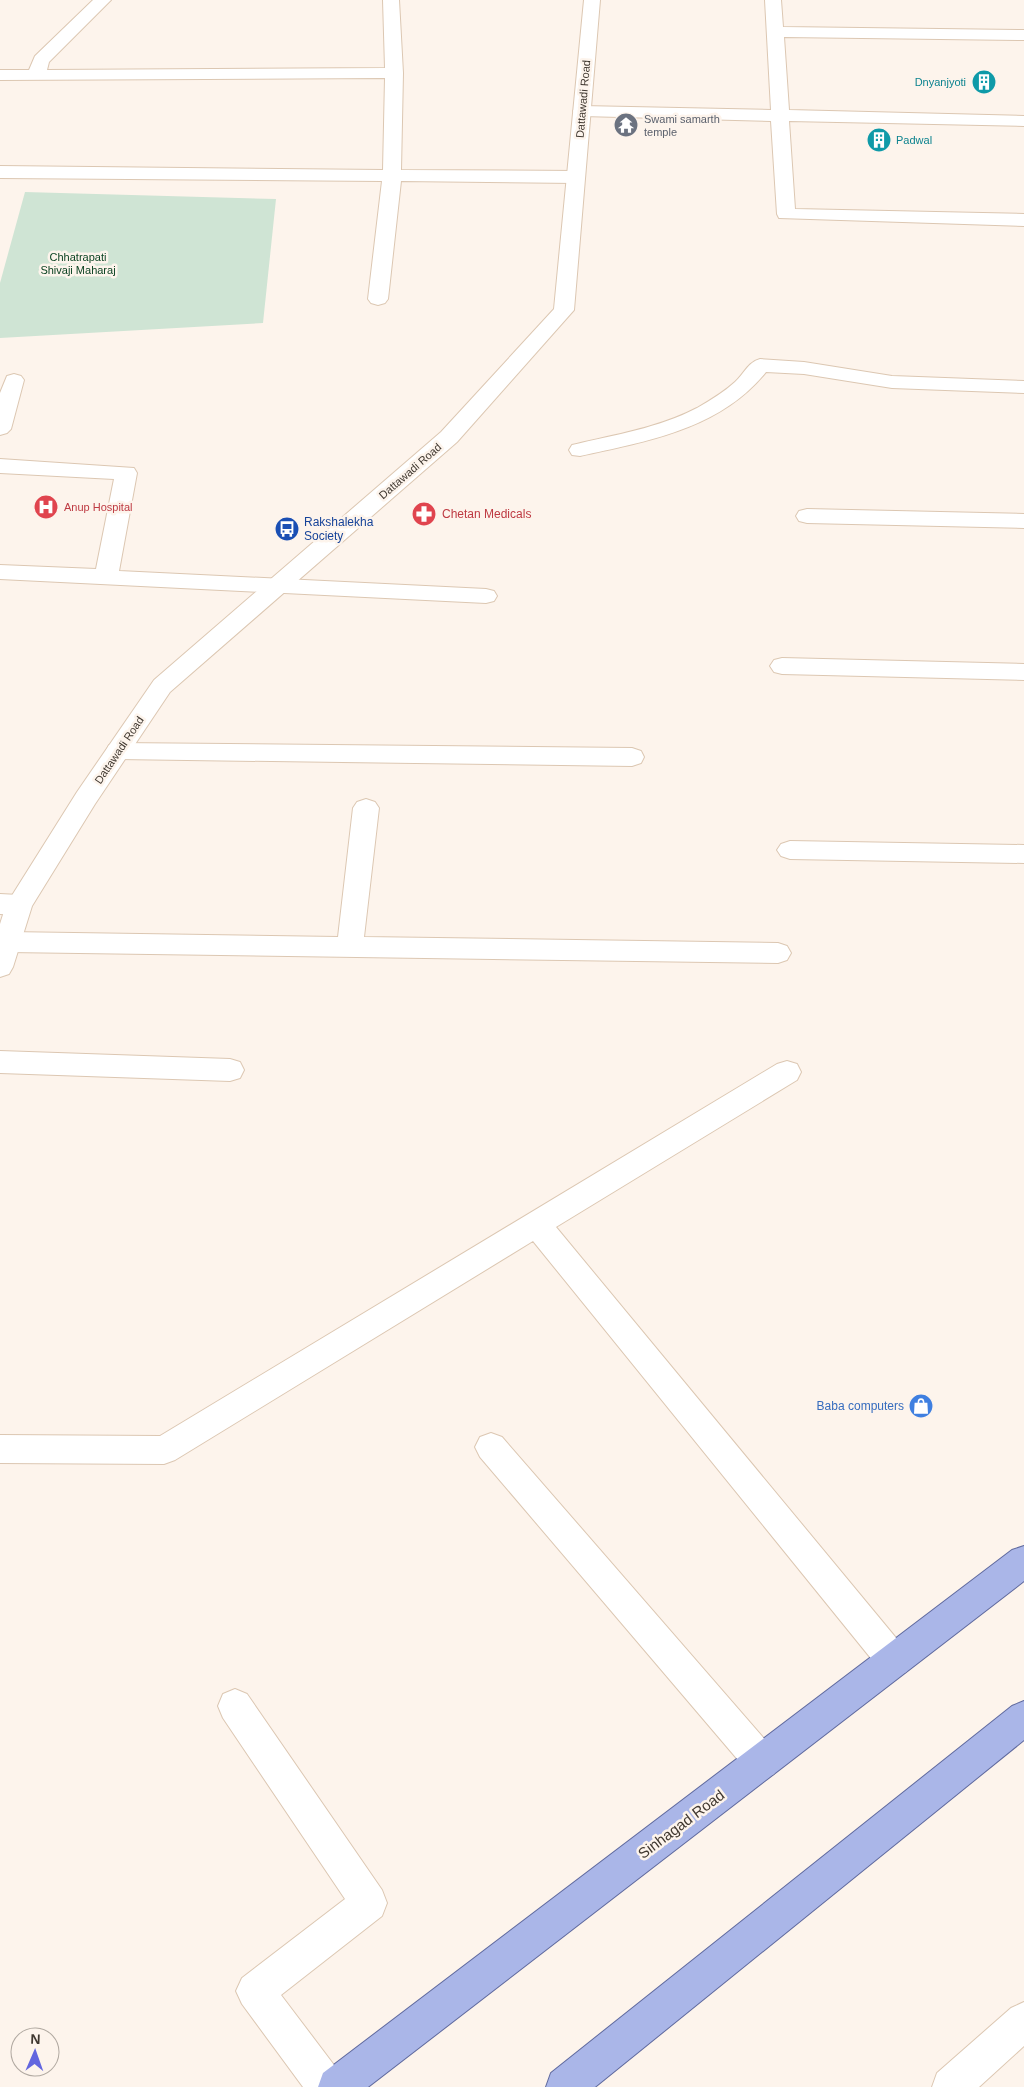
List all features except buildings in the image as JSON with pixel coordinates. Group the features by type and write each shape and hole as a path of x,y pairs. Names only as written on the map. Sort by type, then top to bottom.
{"main road":[{"name":"Sinhagad Road","path":"337,2087 1024,1561"},
{"path":"566,2087 1024,1718"}],"street":[{"path":"36,75 41,60 103,0"},
{"path":"378,299 392,175 394,73 391,0"},
{"name":"Dattawadi Road","path":"0,967 8,942 10,904 86,798 162,686 449,437 564,310 592,0"},
{"path":"773,0 786,214 1024,220"},
{"path":"775,32 1024,35"},
{"path":"0,75 394,73"},
{"path":"582,111 1024,120"},
{"path":"0,172 576,177"},
{"path":"580,450 664,430 725,402 752,378 760,365 804,368 892,382 1024,387"},
{"path":"0,427 14,380"},
{"path":"0,466 126,473 106,578"},
{"path":"807,516 1024,521"},
{"path":"0,572 486,596"},
{"path":"782,666 1024,672"},
{"path":"118,751 632,757"},
{"path":"350,946 366,808"},
{"path":"790,850 1024,854"},
{"path":"8,942 778,953"},
{"path":"0,1062 230,1070"},
{"path":"0,1449 164,1450 787,1072"},
{"path":"536,1224 894,1660"},
{"path":"491,1447 762,1762"},
{"path":"235,1706 369,1903 256,1991 326,2087"},
{"path":"951,2087 1024,2021"}],"green space":[{"name":"Chhatrapati Shivaji Maharaj","path":"25,192 276,199 263,323 0,338 0,283"}],"place":[{"name":"Dnyanjyoti","path":"984,82"},
{"name":"Swami samarth temple","path":"626,125"},
{"name":"Padwal","path":"879,140"},
{"name":"Anup Hospital","path":"46,507"},
{"name":"Chetan Medicals","path":"424,514"},
{"name":"Rakshalekha Society","path":"287,529"},
{"name":"Baba computers","path":"921,1406"}]}
